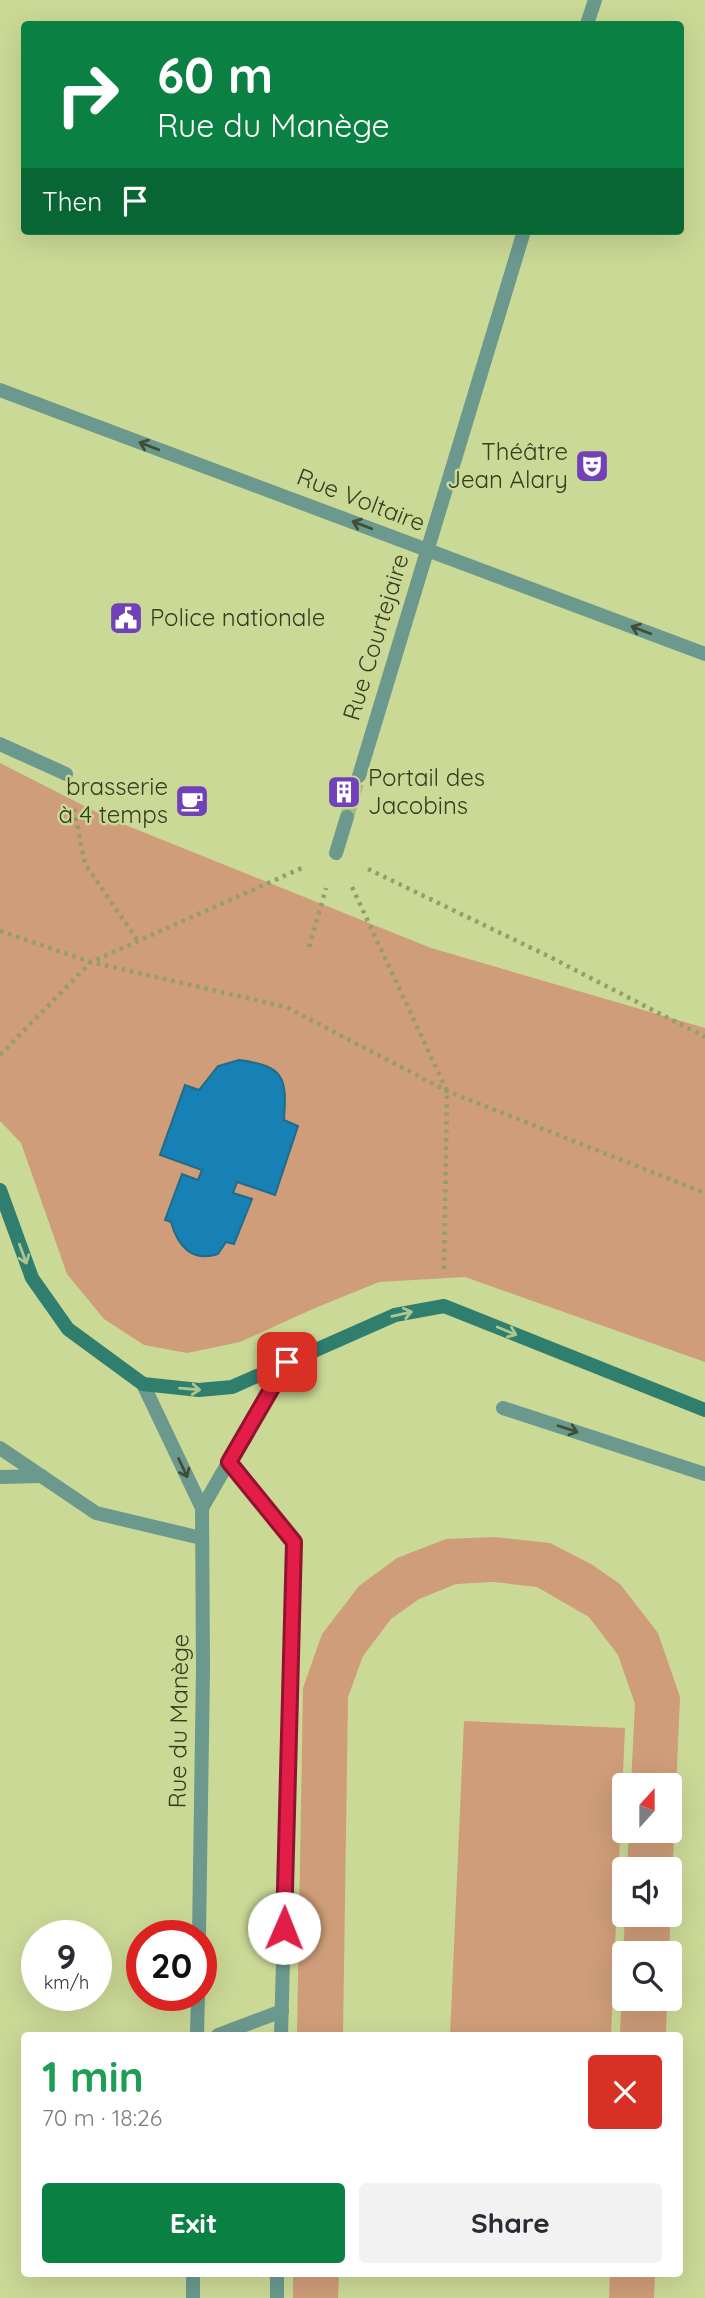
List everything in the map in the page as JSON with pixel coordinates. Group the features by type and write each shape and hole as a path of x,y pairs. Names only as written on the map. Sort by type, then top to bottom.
{"main road":[{"path":"0,1190 32,1278 68,1329 144,1384 199,1390 232,1387 395,1315 444,1306 705,1410"}],"street":[{"path":"588,21 595,0"},
{"name":"Rue Courtejaire","path":"359,776 523,235"},
{"name":"Rue Voltaire","path":"0,390 705,654"},
{"path":"0,744 66,774"},
{"path":"336,853 347,817"},
{"name":"Rue du Manège","path":"202,1508 287,1362"},
{"name":"Rue du Manège","path":"144,1384 202,1508 199,1920"},
{"path":"503,1408 705,1474"},
{"path":"0,1448 96,1513 201,1538"},
{"path":"229,1462 294,1542 281,2032"},
{"path":"0,1477 42,1476"},
{"path":"197,2032 198,2011"},
{"path":"226,2032 282,2011"},
{"path":"193,2277 193,2298"},
{"path":"277,2277 277,2298"}],"path":[{"path":"66,774 85,864 138,941"},
{"path":"309,947 336,853"},
{"path":"336,853 447,1091 444,1306"},
{"path":"0,1055 90,962 336,853 548,956 705,1037"},
{"path":"0,930 90,962 286,1007 447,1091 705,1193"}],"shaded area":[{"path":"0,763 108,818 431,948 705,1028 705,1362 465,1277 379,1282 240,1342 187,1353 144,1345 104,1319 67,1274 21,1143 0,1121"},
{"path":"495,1537 550,1543 591,1564 620,1584 658,1633 680,1697 677,1773 632,1773 635,1704 618,1655 589,1617 537,1587 494,1582 456,1584 419,1599 391,1619 363,1656 348,1697 343,2032 297,2032 303,1688 322,1634 359,1586 397,1558 446,1539"},
{"path":"464,1721 625,1728 623,1773 612,1773 612,1843 620,1843 619,1857 612,1857 612,1927 616,1927 615,1941 612,1941 611,2032 450,2032"},
{"path":"628,1843 674,1843 673,1857 628,1857"},
{"path":"624,1927 670,1927 670,1941 624,1941"},
{"path":"621,2011 667,2011 666,2032 620,2032"},
{"path":"293,2277 339,2277 338,2298 293,2298"},
{"path":"610,2277 655,2277 654,2298 609,2298"}],"water":[{"path":"239,1060 266,1066 280,1076 285,1094 284,1120 298,1126 275,1195 237,1182 233,1193 252,1199 234,1244 226,1242 218,1254 201,1256 182,1245 171,1222 165,1220 182,1174 198,1180 202,1170 160,1155 185,1085 199,1090 218,1066"}],"tunnel":[{"path":"347,817 359,776"}],"place":[{"name":"Théâtre Jean Alary","path":"592,466"},
{"name":"Police nationale","path":"126,618"},
{"name":"Portail des Jacobins","path":"344,792"},
{"name":"brasserie à 4 temps","path":"192,801"}],"route":[{"path":"284,1928 294,1542 229,1462 287,1362"}]}
